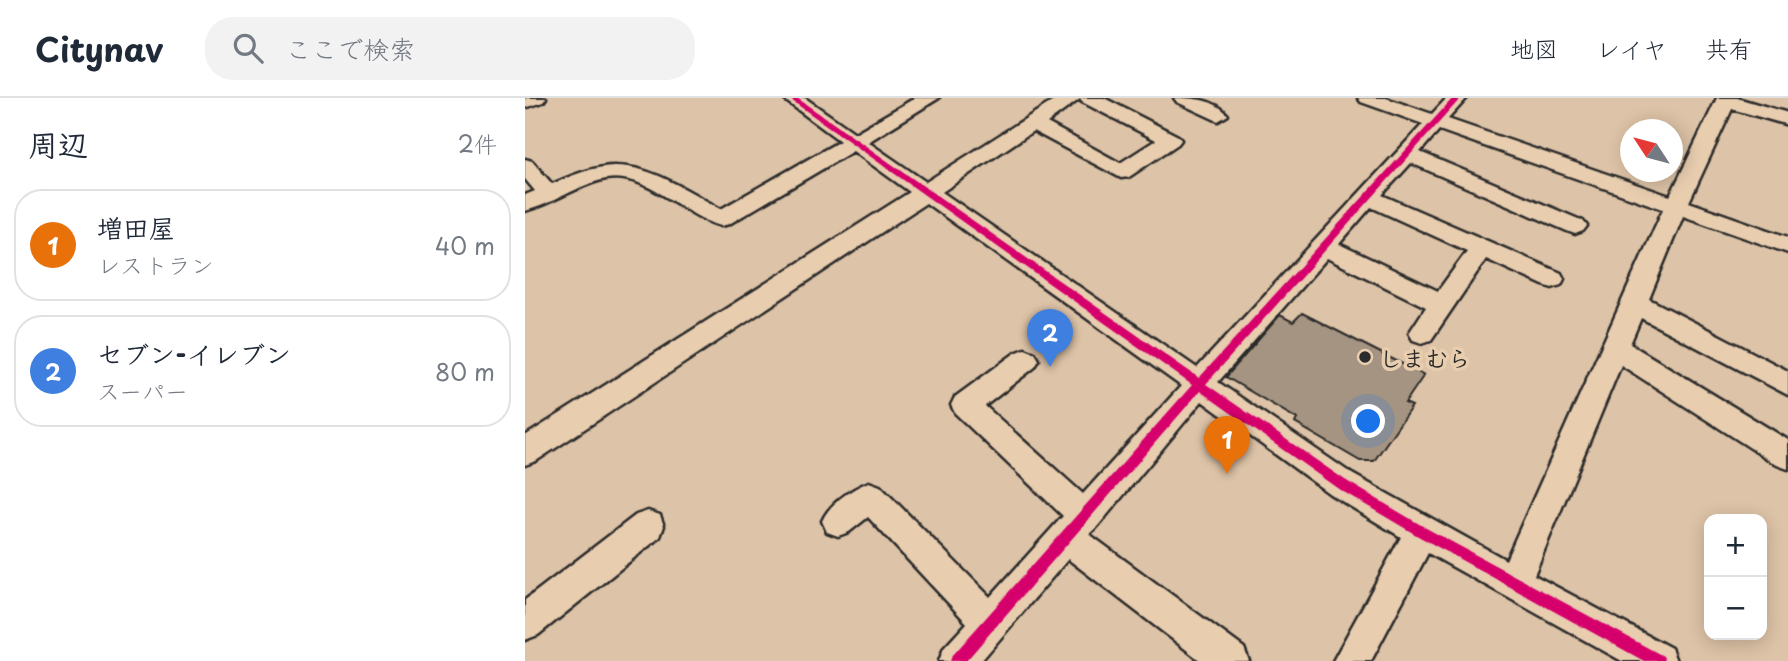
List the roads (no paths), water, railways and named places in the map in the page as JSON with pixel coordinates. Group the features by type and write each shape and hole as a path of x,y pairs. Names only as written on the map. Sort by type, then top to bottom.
{"street":[{"path":"525,102 536,98"},
{"path":"792,98 1341,484 1422,532 1658,661"},
{"path":"525,204 617,172 645,180 721,219 929,98"},
{"path":"525,452 1071,98"},
{"path":"1033,123 1121,172 1171,141 1089,98"},
{"path":"1184,98 1219,115"},
{"path":"1368,98 1788,245"},
{"path":"957,661 1198,386 1457,98"},
{"path":"1514,582 1676,206 1727,99 1788,119"},
{"path":"1408,154 1575,226"},
{"path":"525,164 549,194"},
{"path":"1369,198 1552,279"},
{"path":"1325,247 1442,304"},
{"path":"1422,333 1482,248"},
{"path":"1634,303 1788,384"},
{"path":"1615,348 1788,456"},
{"path":"1025,360 965,405 1076,528 1231,661"},
{"path":"838,522 869,496 991,623"},
{"path":"525,622 648,526"},
{"path":"1350,661 1422,532"}],"place":[{"name":"しまむら","path":"1365,357"},
{"name":"セブン-イレブン","path":"1050,367"},
{"name":"増田屋","path":"1227,474"}]}
